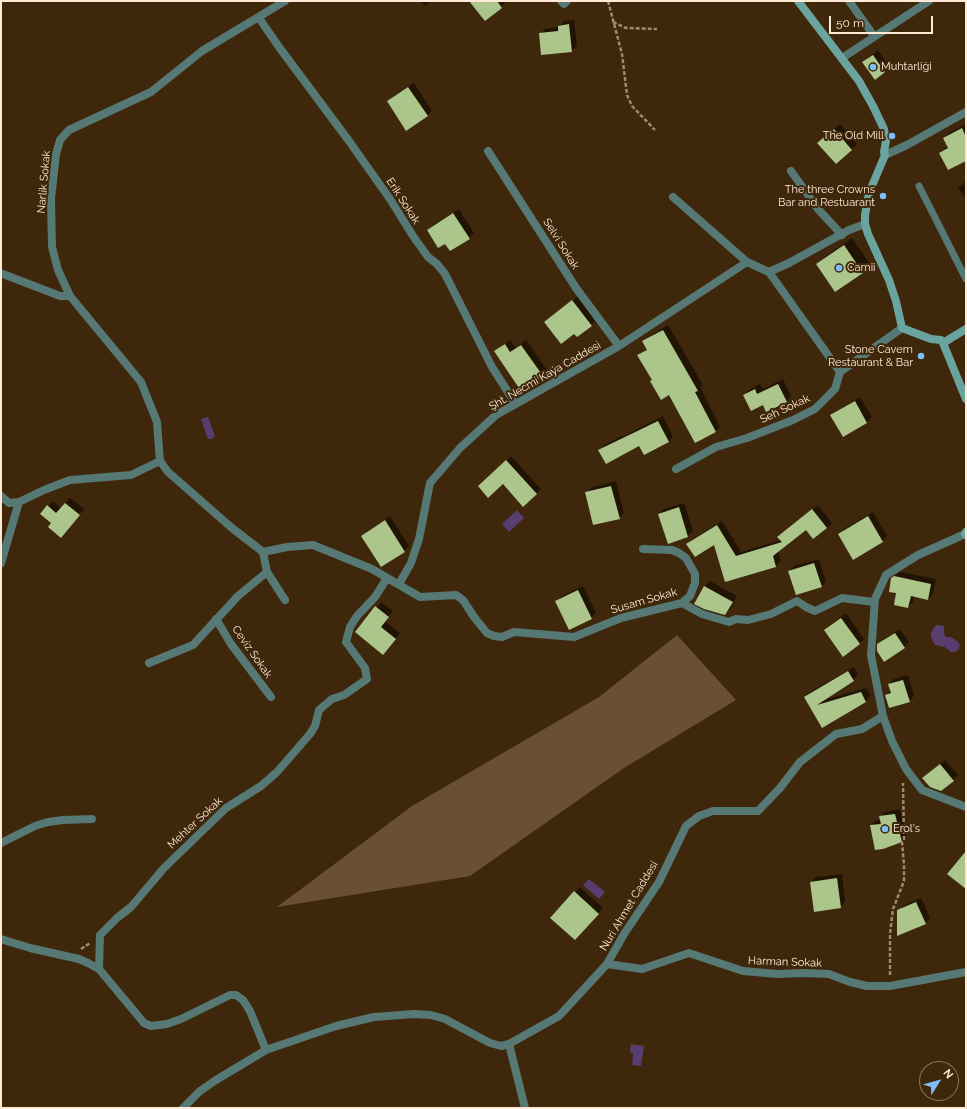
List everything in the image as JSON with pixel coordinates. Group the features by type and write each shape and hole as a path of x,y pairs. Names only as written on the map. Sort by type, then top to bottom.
{"street":[{"name":"Narlik Sokak","path":"160,461 157,422 141,382 70,296 58,270 52,247 51,198 56,154 60,140 68,130 152,92 202,51 285,1"},
{"path":"562,1 564,4 567,1"},
{"path":"798,1 863,88 884,129 886,141 884,152 885,155 869,193 865,224 889,280 896,301 902,328"},
{"path":"849,1 874,36"},
{"path":"842,58 924,2"},
{"name":"Erik Sokak","path":"259,18 390,199 412,236 428,257 437,264 445,274 492,367 515,403"},
{"path":"885,155 907,145 966,112"},
{"name":"Selvi Sokak","path":"488,151 576,288 619,346"},
{"path":"791,171 818,209 842,235"},
{"path":"673,197 747,262 769,272 840,372 902,328"},
{"path":"769,272 842,235 848,230 865,224"},
{"name":"Şht. Necmi Kaýa Caddesi","path":"399,584 411,563 419,539 430,483 460,448 496,415 619,346 747,262"},
{"path":"3,274 60,296 70,296"},
{"path":"902,328 927,337 941,340 943,342 966,399"},
{"path":"943,342 966,329"},
{"name":"Seh Sokak","path":"676,469 716,447 747,438 793,420 815,409 835,389 840,372"},
{"path":"1,496 9,503 19,502 70,480 131,475 160,461 168,472 232,528 263,552 266,572 285,600"},
{"path":"1,563 19,502"},
{"path":"966,534 918,555 886,575 874,602 871,655 883,716 892,741 906,769 921,793 966,807"},
{"path":"263,552 287,547 313,545 372,569 399,584"},
{"name":"Susam Sokak","path":"399,584 420,598 456,595 463,600 474,617 487,632 494,636 502,637 514,632 574,636 622,618 682,603 690,596 695,583 695,574 686,558 672,550 643,549"},
{"path":"150,663 193,645 238,596 266,572"},
{"name":"Mehter Sokak","path":"100,935 117,918 131,907 164,868 226,808 261,786 277,772 310,734 315,726 319,710 332,699 344,694 367,679 365,668 346,642 350,627 357,616 376,597 387,578"},
{"path":"682,603 702,614 729,622 736,619 748,620 770,614 797,601 806,608 815,611 842,598 874,602"},
{"name":"Ceviz Sokak","path":"216,619 231,644 271,697"},
{"name":"Nuri Ahmet Caddesi","path":"509,1044 559,1016 607,964 624,934 659,882 686,826 699,816 713,811 758,811 780,788 800,762 836,734 862,729 883,716"},
{"path":"1,843 35,826 48,822 92,819"},
{"path":"99,969 100,935"},
{"path":"1,939 30,948 70,957 88,963 99,969 144,1024 151,1026 167,1024 182,1019 230,995 236,995 243,1000 250,1011 266,1050"},
{"name":"Harman Sokak","path":"607,964 642,969 689,953 743,971 778,974 829,974 850,982 867,986 890,986 966,972"},
{"path":"183,1108 200,1091 266,1050 336,1026 374,1017 414,1014 431,1015 445,1019 490,1043 501,1046 509,1044 525,1108"}],"lane":[{"path":"919,186 966,279"}],"path":[{"path":"608,1 622,54 626,95 632,106 655,130"},
{"path":"613,22 626,28 657,29"},
{"path":"890,986 890,934 893,909 904,881 902,842 904,839 904,773 906,769"},
{"path":"70,957 100,935"}],"shaded area":[{"path":"208,417 215,436 212,439 208,439 201,419"},
{"path":"517,510 524,518 509,532 502,524"},
{"path":"936,625 944,626 944,634 946,637 956,640 960,645 959,649 955,652 951,652 945,647 935,645 931,637 931,632"},
{"path":"677,635 736,700 624,768 470,876 277,907 412,806 599,697"},
{"path":"589,879 605,892 599,899 583,885"},
{"path":"631,1044 644,1046 641,1066 632,1065 633,1054 630,1052"}],"building":[{"path":"469,1 497,1 502,8 485,21"},
{"path":"569,24 572,52 541,55 539,33 558,31 558,26"},
{"name":"Muhtarliği","path":"873,55 885,72 875,80 862,62"},
{"path":"408,87 428,116 406,131 387,101"},
{"path":"962,128 966,137 966,161 948,170 939,153 948,148 943,138"},
{"path":"834,129 852,150 836,164 817,143"},
{"path":"453,213 470,239 450,251 445,244 438,248 427,230"},
{"name":"Camii","path":"844,245 863,273 835,292 816,264"},
{"path":"572,300 592,326 577,337 574,334 561,344 544,322"},
{"path":"663,330 698,391 695,392 716,432 695,443 669,395 661,400 650,381 652,380 637,355 647,350 642,341"},
{"path":"505,344 510,352 521,345 543,376 521,391 494,351"},
{"path":"778,384 787,402 766,412 763,405 751,411 743,395 755,389 757,394"},
{"path":"855,401 867,423 843,437 830,415"},
{"path":"658,421 669,442 644,455 639,446 606,464 598,450"},
{"path":"506,460 537,494 523,507 503,484 488,498 478,486"},
{"path":"611,486 620,519 593,525 585,492"},
{"path":"65,503 80,515 61,538 48,527 51,523 40,514 47,505 56,513"},
{"path":"679,507 688,537 668,544 658,514"},
{"path":"812,509 827,528 813,539 806,530 773,556 776,567 725,582 714,545 695,557 686,544 717,525 736,556 782,542 777,537"},
{"path":"868,516 883,542 853,560 838,534"},
{"path":"385,520 405,552 381,567 361,536"},
{"path":"814,563 822,587 796,595 788,571"},
{"path":"894,576 931,584 928,600 911,596 908,608 894,605 896,593 889,592 891,578"},
{"path":"704,586 733,602 725,615 704,609 694,604"},
{"path":"578,590 592,619 569,630 555,601"},
{"path":"375,606 389,617 381,627 396,639 383,655 355,632"},
{"path":"841,618 860,644 843,657 824,630"},
{"path":"895,633 905,648 884,662 877,651 877,644"},
{"path":"848,671 854,681 817,705 861,692 866,702 822,728 804,697"},
{"path":"903,680 910,702 889,708 885,695 891,693 888,684"},
{"path":"940,764 954,781 941,791 930,787 922,778"},
{"name":"Erol's","path":"895,814 902,842 883,849 875,850 870,825 881,824 879,816"},
{"path":"966,851 966,889 947,874"},
{"path":"837,878 841,908 814,912 810,882"},
{"path":"574,891 599,914 575,940 550,918"},
{"path":"916,902 926,924 897,936 897,910"}],"place":[{"name":"Muhtarliği","path":"873,67"},
{"name":"The Old Mill","path":"892,136"},
{"name":"The three Crowns Bar and Restuarant","path":"883,196"},
{"name":"Camii","path":"839,268"},
{"name":"Stone Cavern Restaurant & Bar","path":"921,356"},
{"name":"Erol's","path":"885,829"}]}
